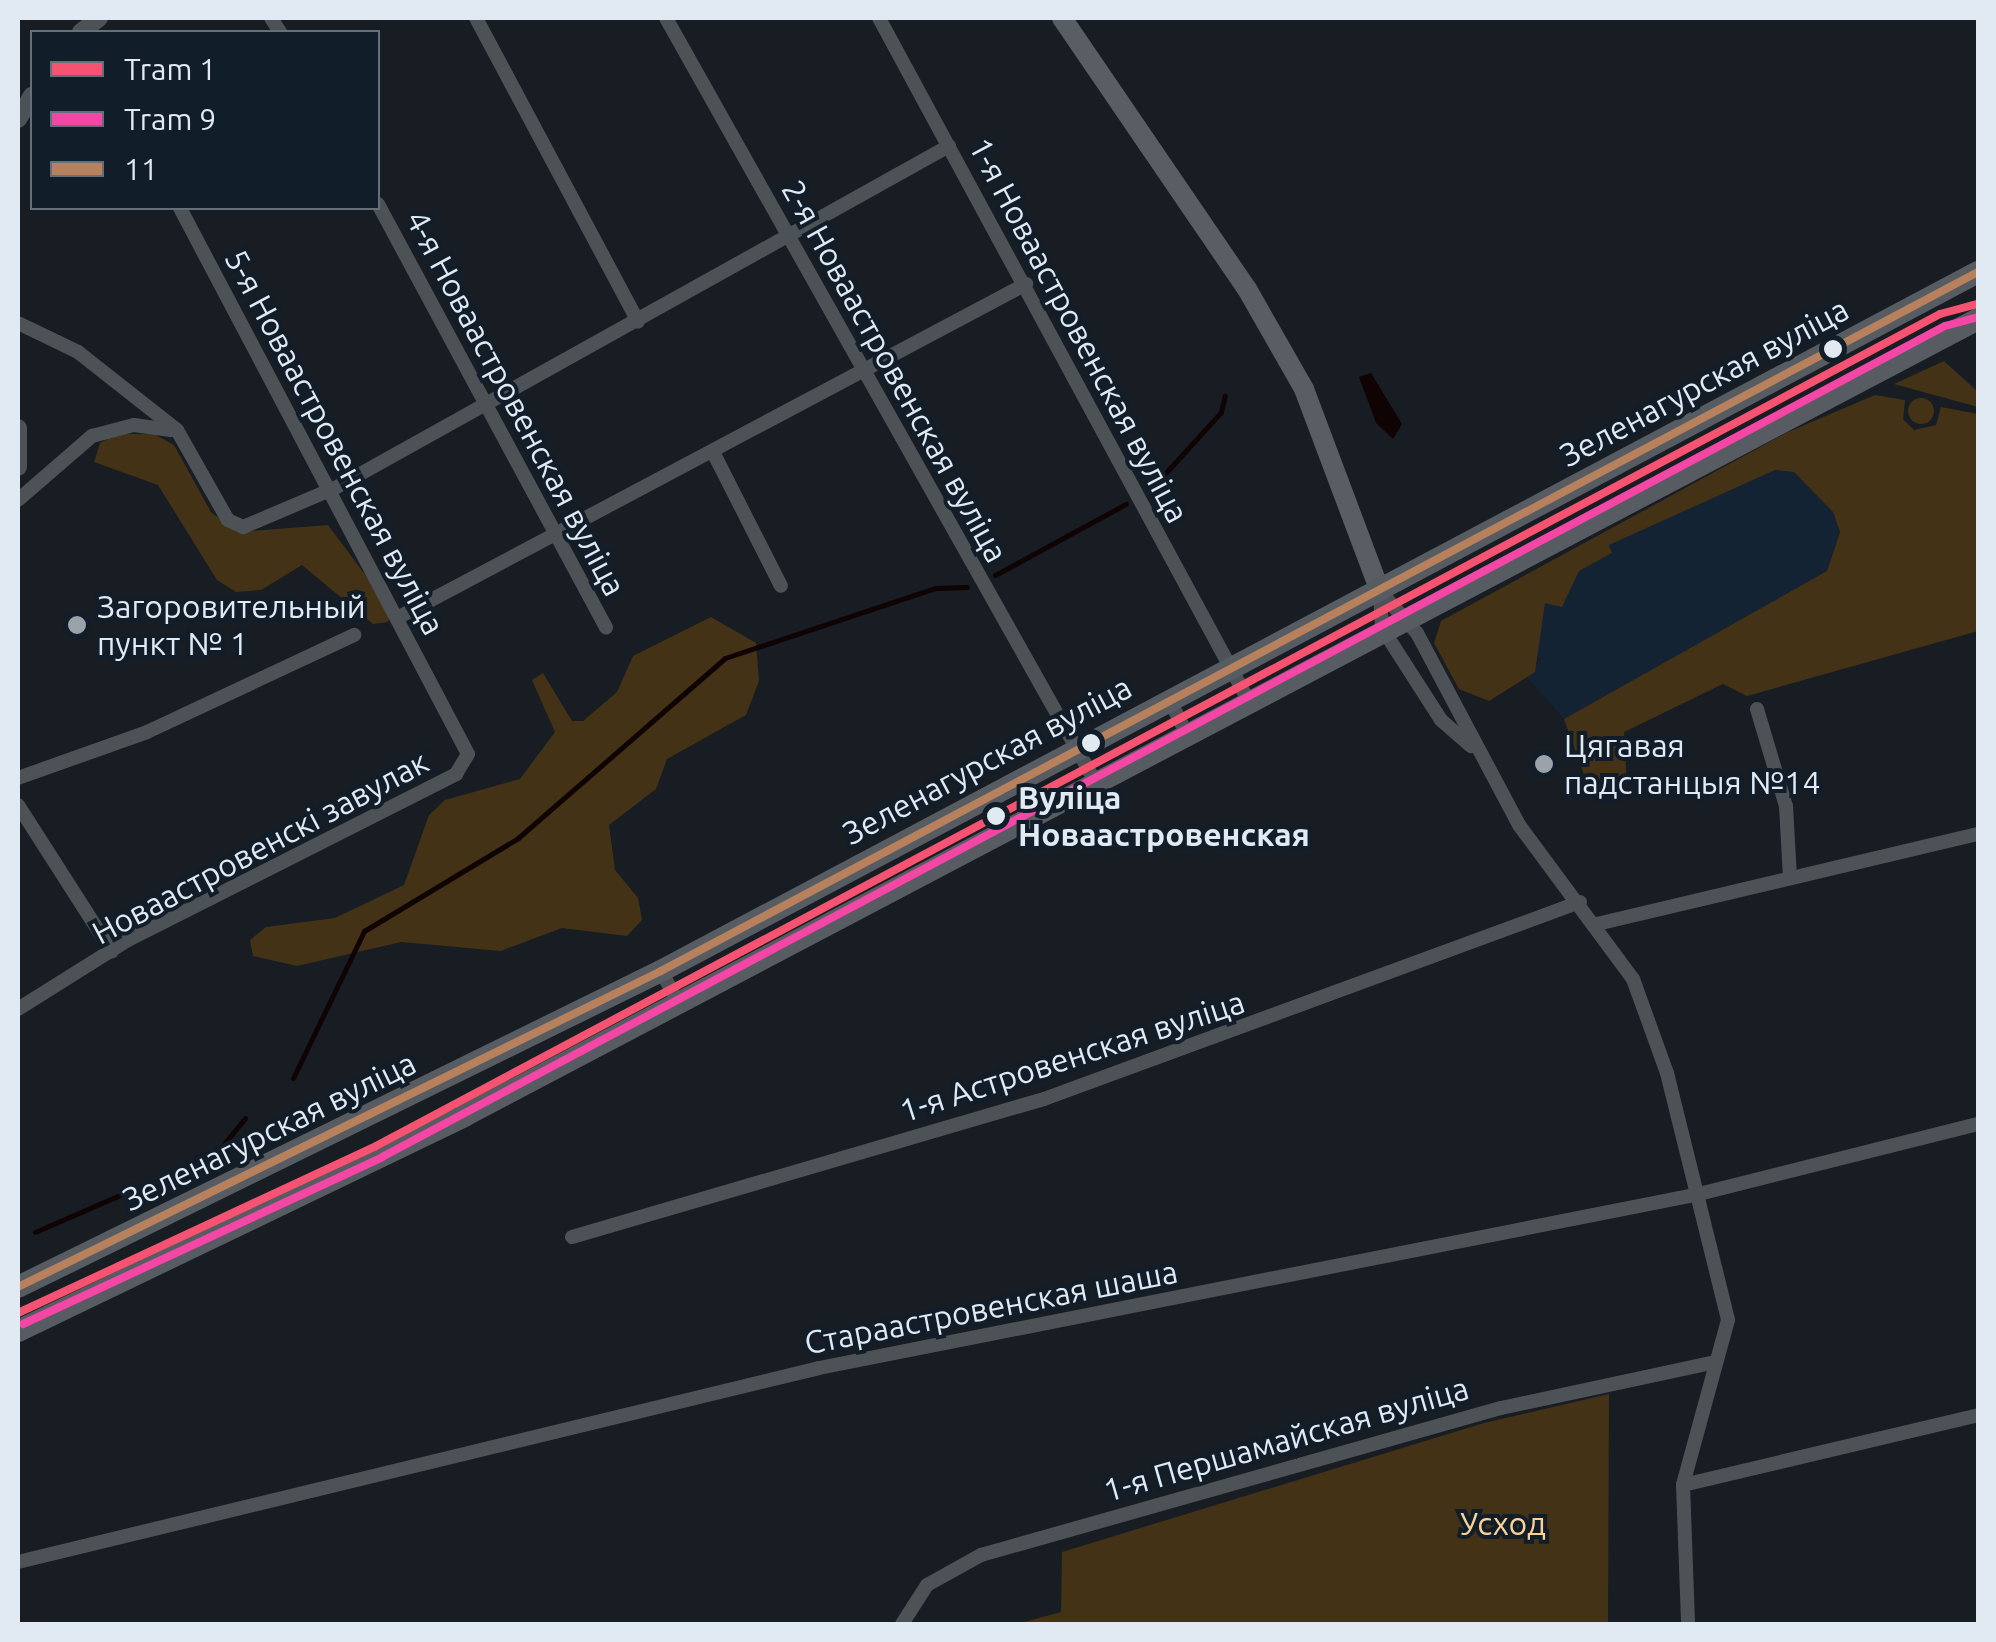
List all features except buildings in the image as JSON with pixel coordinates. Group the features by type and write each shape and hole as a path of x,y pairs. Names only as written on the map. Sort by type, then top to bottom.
{"main road":[{"path":"1062,18 1248,289 1304,389 1380,591"},
{"name":"Зеленагурская вуліца","path":"18,1287 661,972 1978,272"},
{"name":"Зеленагурская вуліца","path":"18,1331 679,1002 1096,784 1382,628 1978,319"}],"street":[{"path":"476,18 638,322"},
{"name":"2-я Новаастровенская вуліца","path":"666,18 1096,784"},
{"name":"1-я Новаастровенская вуліца","path":"879,18 1248,700"},
{"path":"18,322 78,352 177,430 228,520 243,527 335,488 949,146"},
{"name":"4-я Новаастровенская вуліца","path":"380,208 561,535 606,628"},
{"name":"5-я Новаастровенская вуліца","path":"181,210 335,488 401,616 436,705 468,754"},
{"path":"401,616 561,535 861,369 1026,284"},
{"path":"18,500 92,436 134,424 177,430"},
{"path":"18,428 18,467"},
{"path":"713,452 781,586"},
{"path":"1380,591 1405,616 1460,708 1472,747"},
{"path":"1380,591 1382,628 1442,720 1472,747 1633,979 1699,1194 1728,1320 1684,1485 1688,1624"},
{"path":"18,778 147,732 354,635"},
{"path":"1170,699 1187,734"},
{"path":"1756,709 1786,806 1790,878"},
{"name":"Новаастровенскі завулак","path":"18,1009 112,952 456,774 468,754"},
{"path":"18,805 112,952"},
{"path":"1597,924 1978,834"},
{"name":"1-я Астровенская вуліца","path":"572,1237 1044,1098 1580,902"},
{"path":"661,972 679,1002"},
{"name":"Стараастровенская шаша","path":"18,1562 819,1368 1699,1194 1978,1124"},
{"name":"1-я Першамайская вуліца","path":"902,1624 927,1585 981,1556 1501,1408 1715,1362"},
{"path":"1684,1485 1978,1415"}],"shaded area":[{"path":"1371,373 1402,424 1393,439 1376,423 1359,377"},
{"path":"1775,470 1794,472 1833,512 1840,532 1827,571 1564,719 1527,677 1542,658 1531,655 1545,602 1562,607 1579,571 1612,553 1608,545"}],"green space":[{"path":"1944,361 1978,392 1978,407 1894,384"},
{"path":"1875,395 1905,400 1903,419 1914,430 1936,425 1941,407 1978,414 1978,631 1747,696 1723,684 1624,732 1627,784 1591,794 1564,719 1827,571 1840,532 1833,512 1794,472 1775,470 1609,545 1612,553 1579,571 1562,607 1545,603 1535,672 1489,701 1459,689 1434,643 1441,621 1788,432"},
{"path":"1921,398 1930,402 1934,411 1930,420 1921,424 1912,420 1908,411 1912,402"},
{"path":"117,434 154,434 174,445 211,512 237,532 328,525 391,609 388,622 373,624 302,565 261,590 236,592 217,580 158,485 94,462 100,443"},
{"path":"711,617 756,643 759,681 746,715 667,759 656,789 609,825 615,870 638,898 642,920 627,936 562,928 501,951 401,942 297,966 253,956 250,940 266,927 335,918 404,885 429,815 445,800 520,779 555,732 532,680 543,673 572,721 583,721 617,692 633,656"},
{"name":"Усход","path":"1609,1394 1608,1624 1017,1624 1061,1612 1062,1552 1484,1423"}],"waterway":[{"path":"1151,489 1221,412 1225,395"},
{"path":"995,575 1126,504"},
{"path":"293,1078 364,931 518,838 725,658 936,588 967,587"},
{"path":"196,1158 220,1149 245,1118"},
{"path":"35,1232 136,1188"}],"tram line":[{"name":"1","path":"18,1313 376,1146 1940,314 1978,304"},
{"name":"9","path":"23,1324 382,1157 1945,326 1978,317"}],"transit line":[{"name":"11","path":"18,1287 661,971 1978,272"}],"place":[{"name":"Загоровительный пункт № 1","path":"77,625"},
{"name":"Цягавая падстанцыя №14","path":"1544,764"},
{"name":"Вуліца Новаастровенская","path":"996,816"}]}
